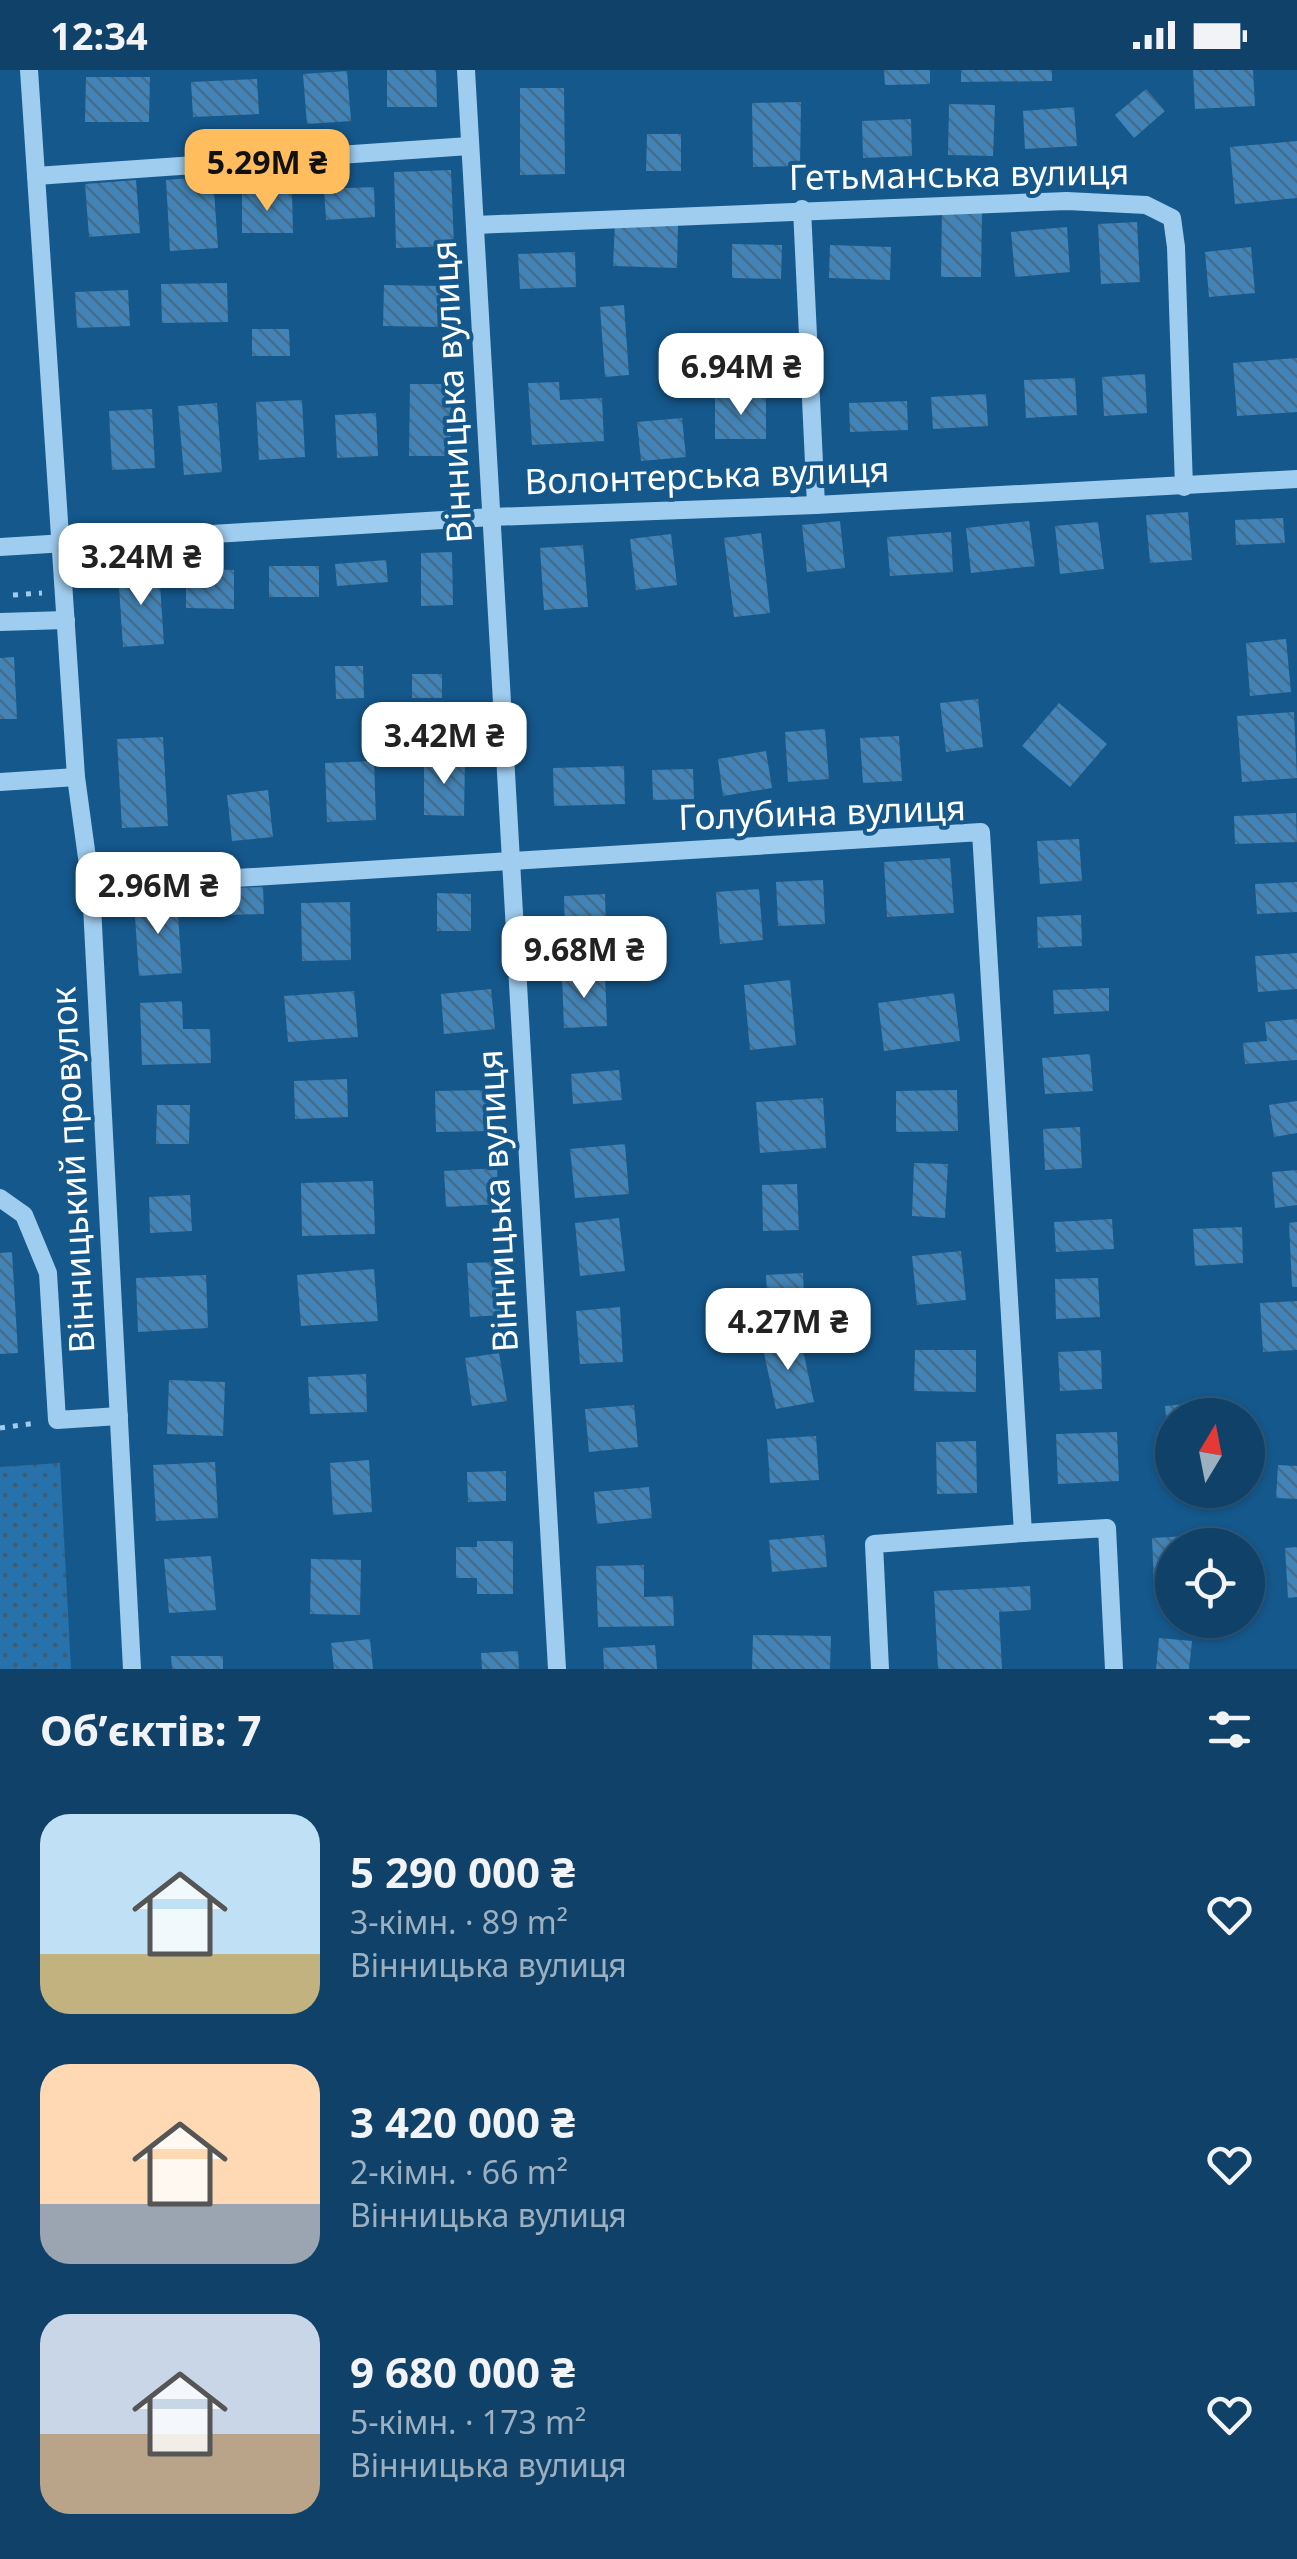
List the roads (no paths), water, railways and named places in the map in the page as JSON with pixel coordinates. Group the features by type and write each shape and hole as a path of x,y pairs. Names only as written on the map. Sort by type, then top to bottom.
{"street":[{"name":"Вінницький провулок","path":"30,70 76,776 91,886 132,1669"},
{"name":"Вінницька вулиця","path":"466,70 557,1669"},
{"path":"36,176 469,146"},
{"name":"Гетьманська вулиця","path":"475,225 1067,201 1146,205 1172,218 1176,247 1184,487"},
{"path":"802,209 816,505"},
{"name":"Волонтерська вулиця","path":"0,548 492,516 816,505 1297,478"},
{"path":"0,622 66,620"},
{"path":"0,782 76,776"},
{"name":"Голубина вулиця","path":"91,886 980,832 1022,1533"},
{"path":"0,1198 24,1215 48,1273 57,1420 119,1416"},
{"path":"880,1669 874,1544 1107,1528 1114,1669"}]}
